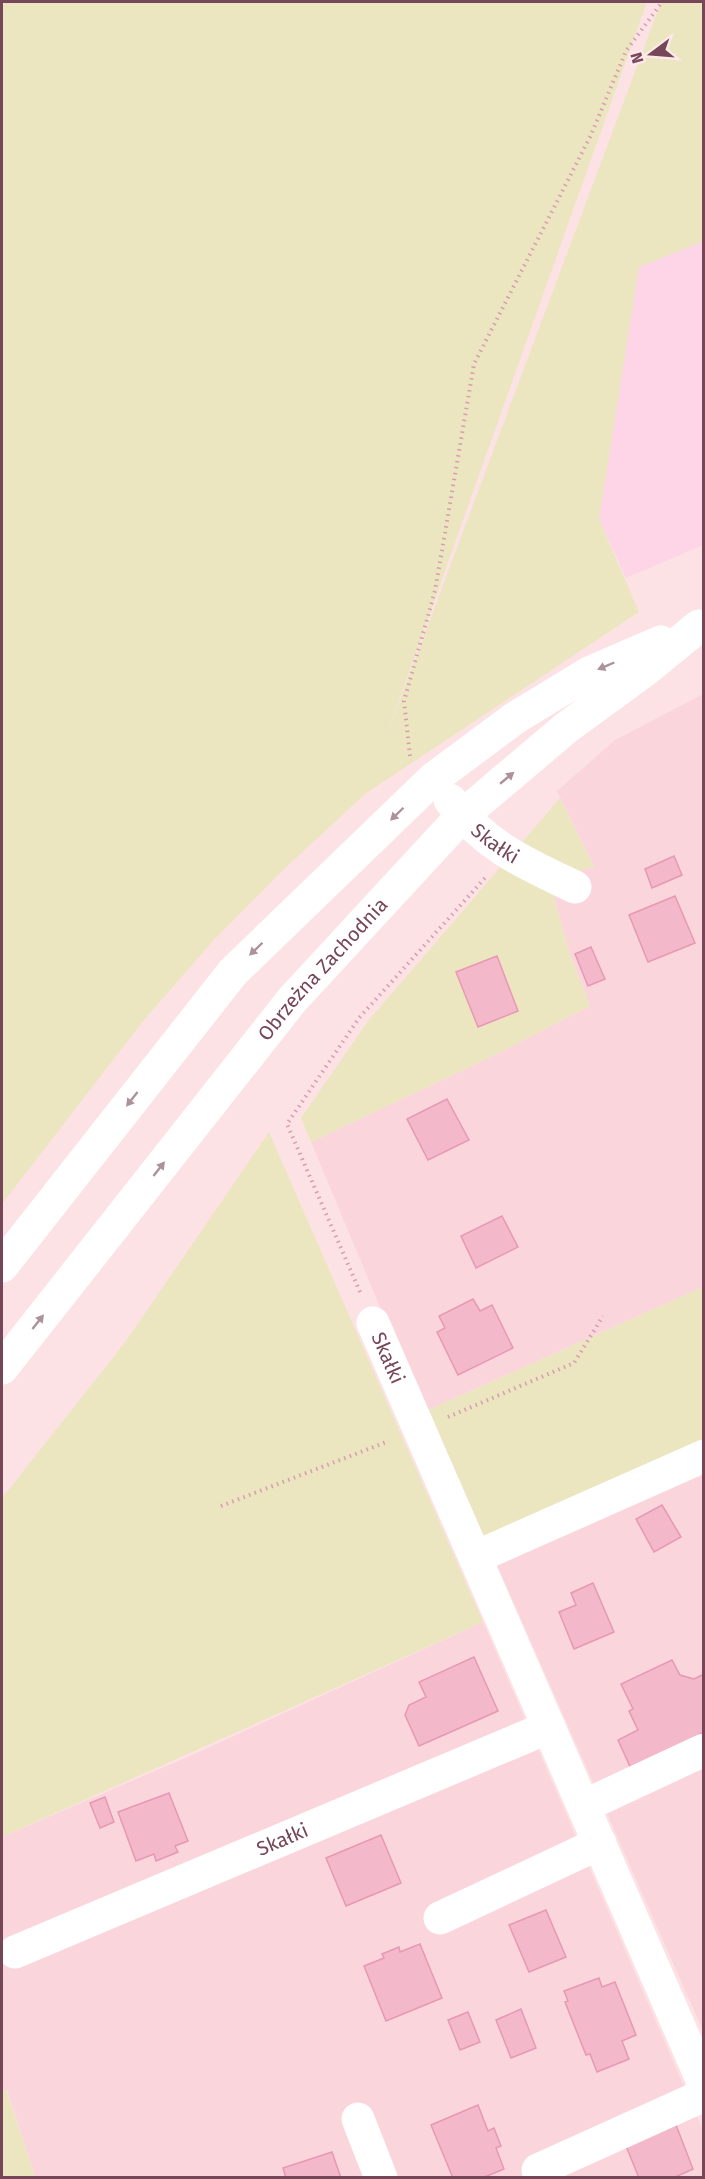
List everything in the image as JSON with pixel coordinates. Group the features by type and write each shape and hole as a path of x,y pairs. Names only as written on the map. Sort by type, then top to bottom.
{"street":[{"name":"Obrzeżna Zachodnia","path":"2,1266 233,972 433,779 515,718 589,673 701,625"},
{"name":"Obrzeżna Zachodnia","path":"2,1368 292,1000 462,816 566,728 644,671 701,625"},
{"name":"Skałki","path":"433,779 462,816 506,854 575,887"},
{"name":"Skałki","path":"373,1323 704,2084"},
{"path":"476,1557 704,1456"},
{"name":"Skałki","path":"15,1952 549,1727"},
{"path":"584,1806 704,1750"},
{"path":"440,1918 600,1843"},
{"path":"538,2170 704,2095"},
{"path":"357,2119 381,2178"}],"path":[{"path":"433,779 410,755 404,701 435,591 474,364 591,135 626,51 662,2"},
{"path":"373,1323 287,1124 359,1018 506,854"}],"shaded area":[{"path":"2,2 647,2 385,740 661,2 703,2 704,241 639,267 599,519 639,612 365,794 282,871 212,942 144,1020 2,1204"},
{"path":"703,241 703,545 626,578 599,519 639,267"},
{"path":"703,694 703,1287 428,1410 382,1312 311,1142 497,1054 590,1006 571,957 554,899 568,873 594,867 557,791 615,740"},
{"path":"560,798 594,867 568,873 554,899 571,957 590,1006 497,1054 311,1142 301,1118 368,1021"},
{"path":"269,1132 483,1622 2,1837 2,1498 126,1341"},
{"path":"703,1287 703,1470 497,1565 428,1410"},
{"path":"703,1470 703,2031 497,1565"},
{"path":"483,1622 703,2130 703,2177 35,2177 7,2090 2,2091 2,1837 201,1751"},
{"path":"6,2089 35,2177 2,2177 2,2091"}],"building":[{"path":"674,856 682,875 652,888 645,869"},
{"path":"675,896 695,943 648,962 629,915"},
{"path":"591,947 605,979 588,986 575,954"},
{"path":"497,956 518,1011 478,1027 456,972"},
{"path":"447,1099 469,1140 428,1160 407,1119"},
{"path":"502,1216 518,1247 476,1268 461,1236"},
{"path":"473,1299 480,1311 492,1305 513,1348 458,1375 437,1332 445,1328 439,1316"},
{"path":"662,1505 681,1537 654,1552 636,1519"},
{"path":"593,1583 614,1632 574,1649 559,1612 576,1605 571,1593"},
{"path":"474,1657 498,1711 419,1746 405,1715 409,1705 426,1697 419,1682"},
{"path":"672,1660 680,1675 694,1679 704,1674 704,1732 632,1771 618,1740 638,1730 629,1711 633,1709 621,1684"},
{"path":"169,1793 188,1841 175,1846 178,1852 156,1861 154,1854 136,1861 118,1812"},
{"path":"105,1797 114,1822 100,1828 90,1803"},
{"path":"381,1835 401,1883 346,1906 326,1858"},
{"path":"546,1910 566,1957 529,1972 509,1925"},
{"path":"420,1944 442,1998 386,2021 364,1966 384,1958 382,1954 399,1947 400,1952"},
{"path":"599,1978 602,1987 615,1982 636,2035 622,2041 629,2059 597,2072 590,2054 586,2055 565,2002 568,2001 564,1991"},
{"path":"521,2009 536,2048 511,2058 496,2020"},
{"path":"468,2012 480,2042 460,2050 448,2020"},
{"path":"478,2105 488,2131 494,2128 501,2146 496,2148 504,2169 482,2178 453,2178 431,2125"},
{"path":"676,2125 693,2169 673,2178 639,2178 626,2146"},
{"path":"332,2152 341,2178 286,2178 283,2168"}]}
